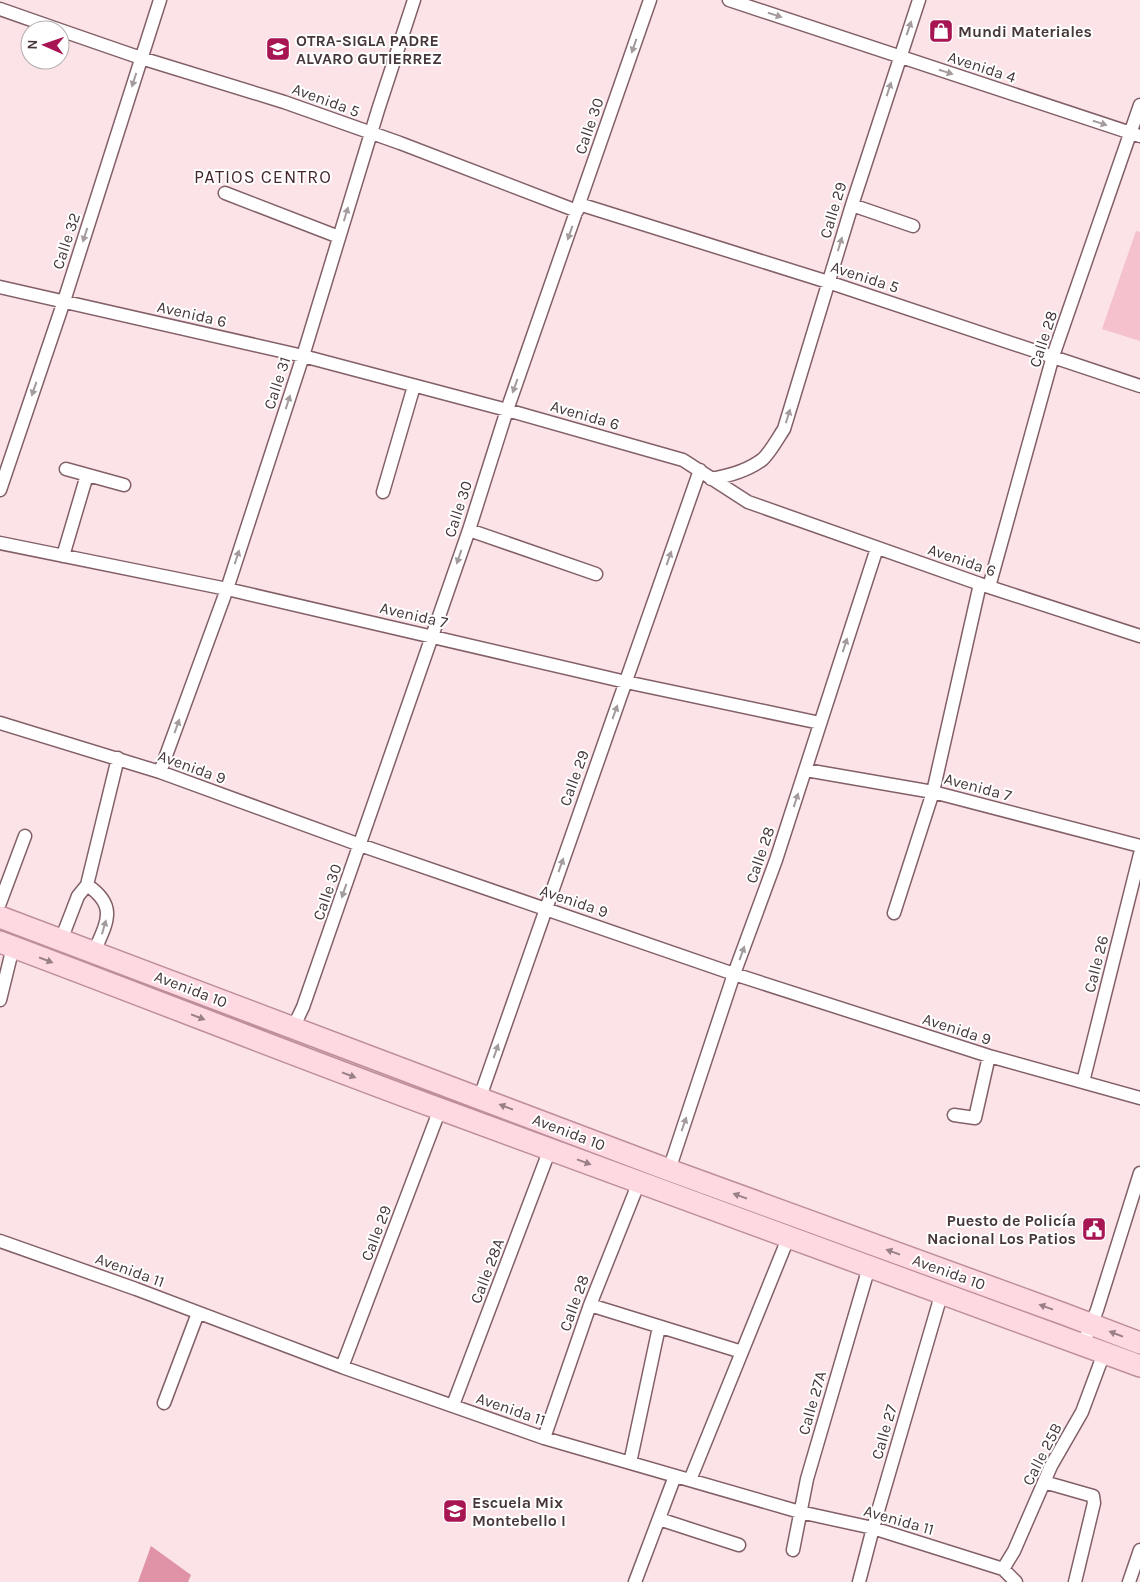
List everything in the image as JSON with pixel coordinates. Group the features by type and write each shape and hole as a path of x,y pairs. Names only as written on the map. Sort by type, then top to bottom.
{"main road":[{"name":"Avenida 10","path":"0,917 669,1170 1091,1324 1140,1344"},
{"name":"Avenida 10","path":"7,945 440,1109 1140,1366"}],"street":[{"name":"Calle 32","path":"0,490 64,301 160,0"},
{"name":"Calle 31","path":"160,772 227,589 303,356 370,133 414,0"},
{"name":"Calle 30","path":"293,1028 303,1007 360,846 469,530 507,410 650,0"},
{"name":"Avenida 4","path":"729,0 1136,134"},
{"name":"Calle 29","path":"712,479 727,477 745,470 764,458 784,429 852,205 919,0"},
{"name":"Avenida 5","path":"0,10 30,20"},
{"name":"Avenida 5","path":"70,33 141,58 284,102 578,208 828,282 1140,386"},
{"name":"Calle 28","path":"894,913 932,792 984,586 1053,356 1136,134 1140,105"},
{"path":"225,193 339,237"},
{"path":"852,205 913,226"},
{"name":"Avenida 6","path":"0,287 303,356 507,410 683,460 748,502 984,586 1140,636"},
{"path":"383,492 414,386"},
{"path":"66,469 124,485"},
{"name":"Calle 29","path":"480,1097 700,470"},
{"path":"63,556 87,476"},
{"path":"469,530 596,574"},
{"name":"Avenida 7","path":"0,543 227,589 626,682 820,723"},
{"name":"Calle 28","path":"669,1170 734,974 776,860 877,548"},
{"name":"Avenida 9","path":"0,723 160,772 360,846 734,974 989,1056 1140,1098"},
{"path":"61,940 78,896 87,885 118,758"},
{"name":"Avenida 7","path":"806,770 932,792 1140,846"},
{"path":"0,903 25,836"},
{"name":"Calle 26","path":"1083,1082 1140,854"},
{"path":"87,885 99,894 108,911 103,932 94,952"},
{"path":"0,1000 7,945"},
{"path":"954,1115 975,1118 989,1056"},
{"name":"Calle 29","path":"342,1367 440,1109"},
{"name":"Calle 28A","path":"453,1405 550,1149"},
{"path":"1083,1344 1140,1173"},
{"name":"Calle 28","path":"544,1438 590,1306 639,1182"},
{"path":"690,1480 789,1236"},
{"name":"Avenida 11","path":"0,1241 342,1367 544,1438 800,1512 873,1528 1003,1569 1016,1582"},
{"name":"Calle 27A","path":"793,1550 807,1479 869,1267"},
{"name":"Calle 27","path":"859,1582 942,1292"},
{"path":"590,1306 742,1352"},
{"path":"164,1403 198,1313"},
{"path":"630,1463 659,1327"},
{"name":"Calle 25B","path":"1003,1569 1014,1551 1051,1466 1082,1412 1104,1352"},
{"path":"635,1582 675,1476"},
{"path":"1044,1482 1093,1496 1094,1503 1075,1582"},
{"path":"659,1519 739,1545"},
{"path":"1129,1582 1140,1550"}],"shaded area":[{"path":"1136,231 1140,232 1140,341 1102,329"},
{"path":"151,1546 191,1575 188,1582 138,1582"}],"place":[{"name":"Mundi Materiales","path":"941,31"},
{"name":"OTRA-SIGLA PADRE ALVARO GUTIERREZ","path":"278,49"},
{"name":"Puesto de Policía Nacional Los Patios","path":"1094,1229"},
{"name":"Escuela Mix Montebello I","path":"455,1511"}],"district":[{"name":"PATIOS CENTRO","path":"263,177"}]}
